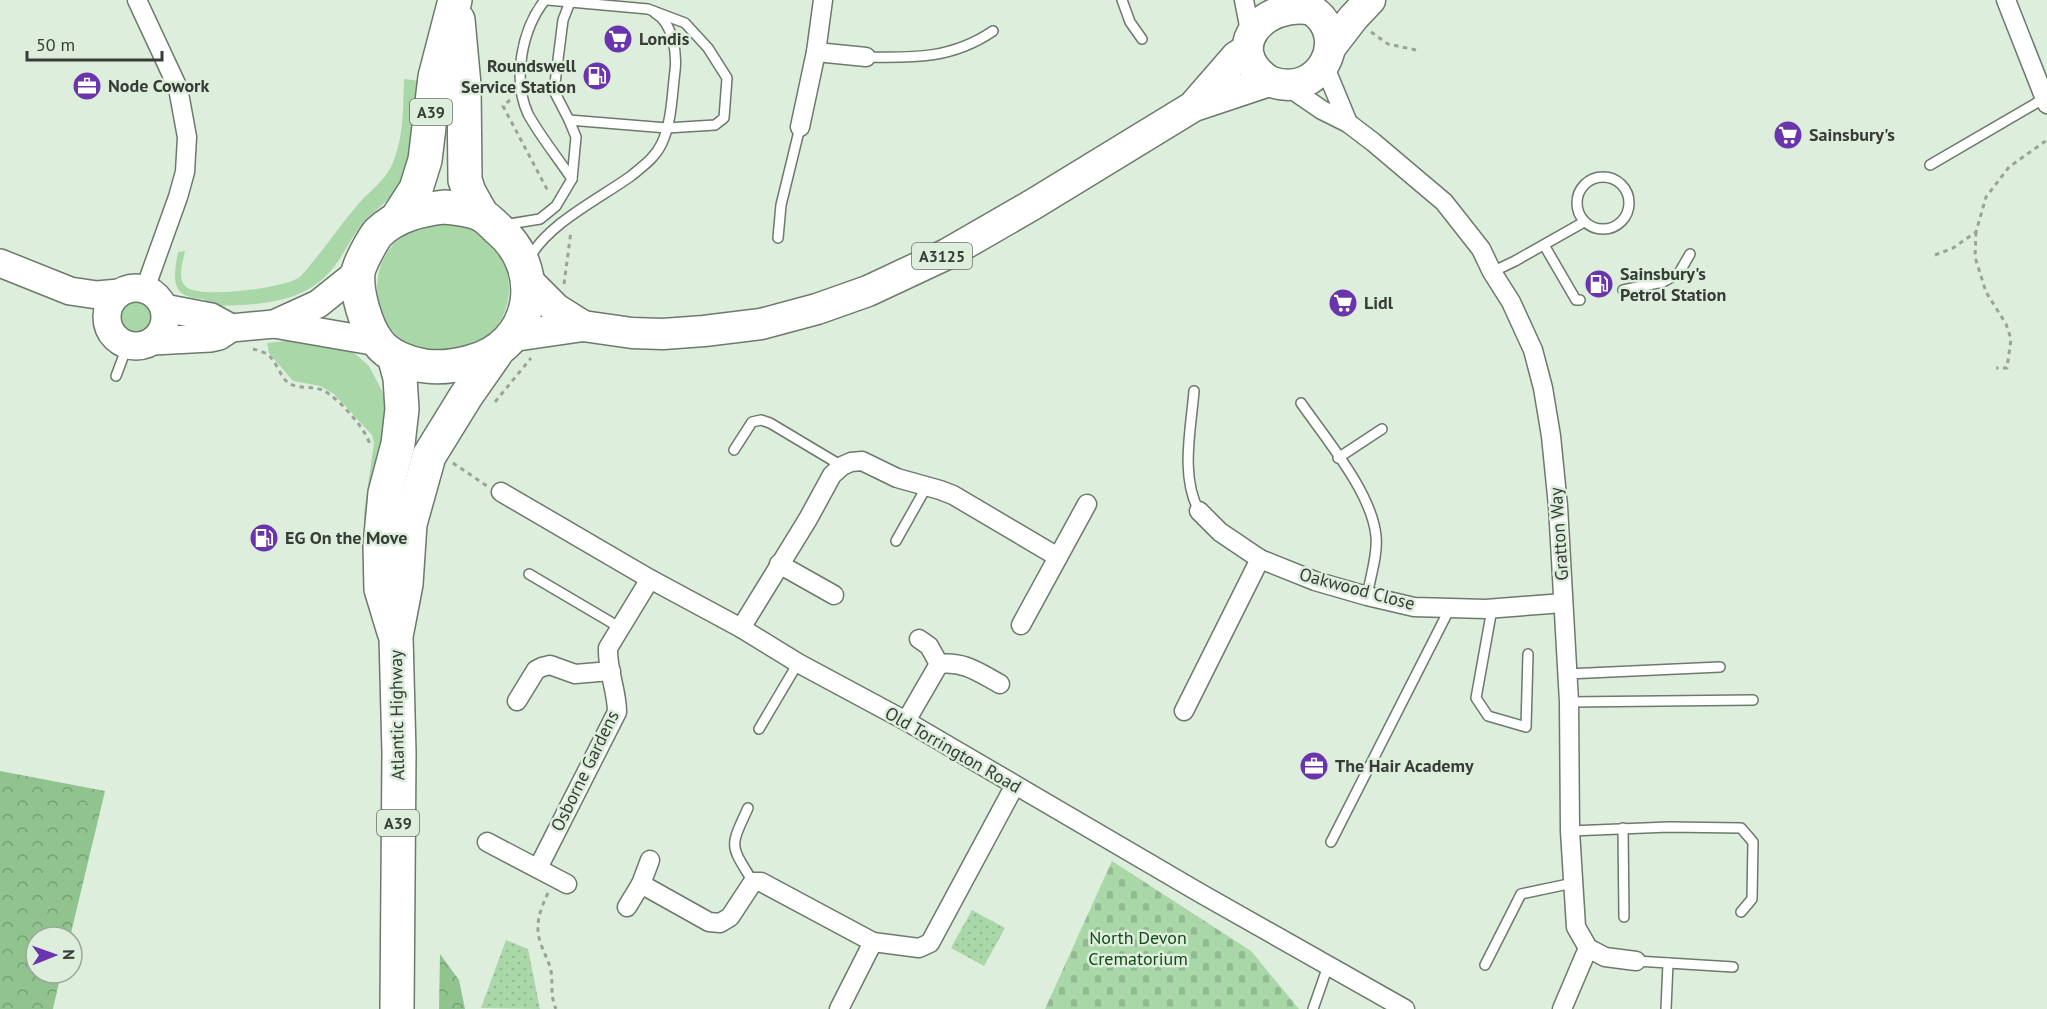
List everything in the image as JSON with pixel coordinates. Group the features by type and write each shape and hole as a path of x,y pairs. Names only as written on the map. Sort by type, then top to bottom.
{"highway":[{"name":"A39","path":"396,220 416,189 425,160 435,77 455,0"},
{"name":"A39","path":"455,0 464,85 465,180 469,192 489,220"},
{"path":"444,207 458,208 489,220 514,245 526,274 525,312 514,348 450,367 425,366 386,349 365,319 358,272 377,234 396,220 412,213 444,207"},
{"name":"Atlantic Highway","path":"397,1009 399,742 396,636 405,584 410,524 429,456 466,396 514,348"},
{"name":"Atlantic Highway","path":"386,349 400,378 402,409 398,444 385,493 380,546 381,589 396,636"}],"main road":[{"path":"1327,56 1329,34 1323,21 1299,2 1272,6 1260,14 1252,24 1248,41 1254,68 1278,84 1309,81 1327,56 1353,18 1370,0"},
{"name":"A3125","path":"1194,106 1248,41"},
{"name":"A3125","path":"526,274 556,309 583,326 632,333 663,334 704,332 760,324 817,309 868,291 947,254 1194,106 1278,84"},
{"path":"0,263 70,291 96,295 143,296 211,318 234,328"},
{"path":"274,324 318,304 358,272"},
{"path":"70,291 130,338 210,338 234,328 274,324 386,349"},
{"path":"130,338 164,326 143,296"},
{"path":"130,338 107,319 108,309 112,300 143,296"},
{"name":"A3125","path":"514,348 583,326"}],"street":[{"path":"137,0 178,88 187,137 185,172 143,296"},
{"path":"800,127 816,52 823,0"},
{"path":"1244,0 1248,41"},
{"path":"2007,0 2046,101"},
{"path":"816,52 866,57"},
{"path":"1327,56 1348,123"},
{"name":"Gratton Way","path":"1278,84 1348,123 1444,202 1481,249 1492,272 1512,302 1533,350 1544,388 1551,436 1569,702 1570,831 1576,927 1588,948"},
{"path":"741,628 808,519 832,475 851,462 862,461 897,478 927,486 966,502 1058,557"},
{"name":"Old Torrington Road","path":"501,492 650,579 741,628 798,663 906,721 1328,966 1382,1004 1405,1009"},
{"path":"1021,625 1087,504"},
{"name":"Oakwood Close","path":"1199,511 1220,532 1260,559 1315,581 1367,596 1414,607 1492,609 1563,603"},
{"path":"1184,711 1260,559"},
{"path":"779,564 834,595"},
{"name":"Osborne Gardens","path":"538,868 617,712 617,699 607,659 608,648 650,579"},
{"path":"919,639 929,646 939,664"},
{"path":"939,664 953,662 964,665 1000,684"},
{"path":"906,721 939,664"},
{"path":"517,701 536,670 542,667 550,665 575,674 610,671"},
{"path":"642,884 709,922 720,923 730,917 757,882 873,942 919,948 930,943 1016,785"},
{"path":"487,842 561,881"},
{"path":"627,907 642,884 650,860"},
{"path":"839,1009 873,942"},
{"path":"1562,1009 1588,948 1605,957 1636,961"}],"lane":[{"path":"569,120 667,128 715,125 724,118 727,78 708,48 685,23 648,9 547,0 537,11 524,40 520,90 528,114 572,179"},
{"path":"1122,0 1130,22 1142,39"},
{"path":"489,220 540,219 556,206 572,179 576,137 554,91 563,20 570,2"},
{"path":"526,274 533,252 548,232 650,161 662,143 667,128 676,61 672,37 660,16 648,9"},
{"path":"866,57 910,58 955,50 974,44 993,31"},
{"path":"1930,165 2046,101"},
{"path":"778,238 781,205 800,127"},
{"path":"1603,176 1613,178 1621,184 1627,193 1629,203 1627,213 1621,222 1613,228 1603,230 1593,228 1584,222 1578,213 1576,203 1578,193 1584,184 1592,178 1603,176"},
{"path":"1492,272 1584,222"},
{"path":"1544,245 1576,300 1580,300"},
{"path":"1623,290 1663,282 1679,273 1690,254"},
{"path":"116,376 130,338"},
{"path":"1194,391 1189,475 1191,492 1199,511"},
{"path":"1301,403 1362,492 1374,520 1376,539 1367,596"},
{"path":"734,450 752,422 761,420 770,423 842,466"},
{"path":"1338,458 1383,429"},
{"path":"896,541 927,486"},
{"path":"529,574 619,627"},
{"path":"1331,842 1450,608"},
{"path":"1492,609 1476,698 1488,716 1526,727 1528,654"},
{"path":"759,729 798,663"},
{"path":"1567,674 1720,668"},
{"path":"1569,702 1753,700"},
{"path":"748,808 735,836 733,847 757,882"},
{"path":"1570,831 1623,828 1741,828 1753,842 1752,898 1741,912"},
{"path":"1623,828 1624,916"},
{"path":"1485,964 1521,894 1573,883"},
{"path":"1636,961 1733,967"},
{"path":"1666,1009 1668,963"},
{"path":"1313,1009 1328,966"}],"path":[{"path":"1996,368 2007,368 2011,339 2006,324 1986,292 1977,266 1976,231 1986,197 2009,166 2047,140"},
{"path":"1935,255 1953,248 1976,231"},
{"path":"234,328 248,347 268,354 289,383 304,388 321,389 330,394 363,429 370,439 371,450"},
{"path":"490,408 514,348"},
{"path":"449,460 480,483 501,492"},
{"path":"556,1009 551,995 548,958 537,933 541,909 561,881"}],"green space":[{"path":"404,79 421,81 416,141 407,170 401,184 363,223 335,266 322,279 292,296 258,304 205,306 204,299 193,298 180,291 175,278 176,262 178,252 185,251 181,278 185,286 193,290 242,291 278,285 300,277 391,167 401,130"},
{"path":"443,222 468,227 490,241 504,263 509,288 504,313 490,335 468,349 443,354 418,349 396,335 382,313 377,288 382,263 396,241 418,227"},
{"path":"137,300 148,305 153,316 148,327 137,332 126,327 121,316 126,305"},
{"path":"304,339 342,344 369,366 382,391 385,404 382,433 364,540 364,513 374,443 372,435 334,394 320,386 293,381 269,353 267,343"},
{"path":"0,771 105,791 73,925 24,925 24,985 58,985 53,1009 0,1009"},
{"name":"North Devon Crematorium","path":"1112,861 1251,951 1299,1009 1045,1009"},
{"path":"972,910 1005,928 984,966 951,948"},
{"path":"506,940 528,949 540,1009 481,1008"},
{"path":"440,954 459,980 465,1009 439,1009"}],"place":[{"name":"Londis","path":"618,39"},
{"name":"Roundswell Service Station","path":"597,76"},
{"name":"Node Cowork","path":"87,86"},
{"name":"Sainsbury's","path":"1788,135"},
{"name":"Sainsbury's Petrol Station","path":"1599,284"},
{"name":"Lidl","path":"1343,303"},
{"name":"EG On the Move","path":"264,538"},
{"name":"The Hair Academy","path":"1314,766"}]}
